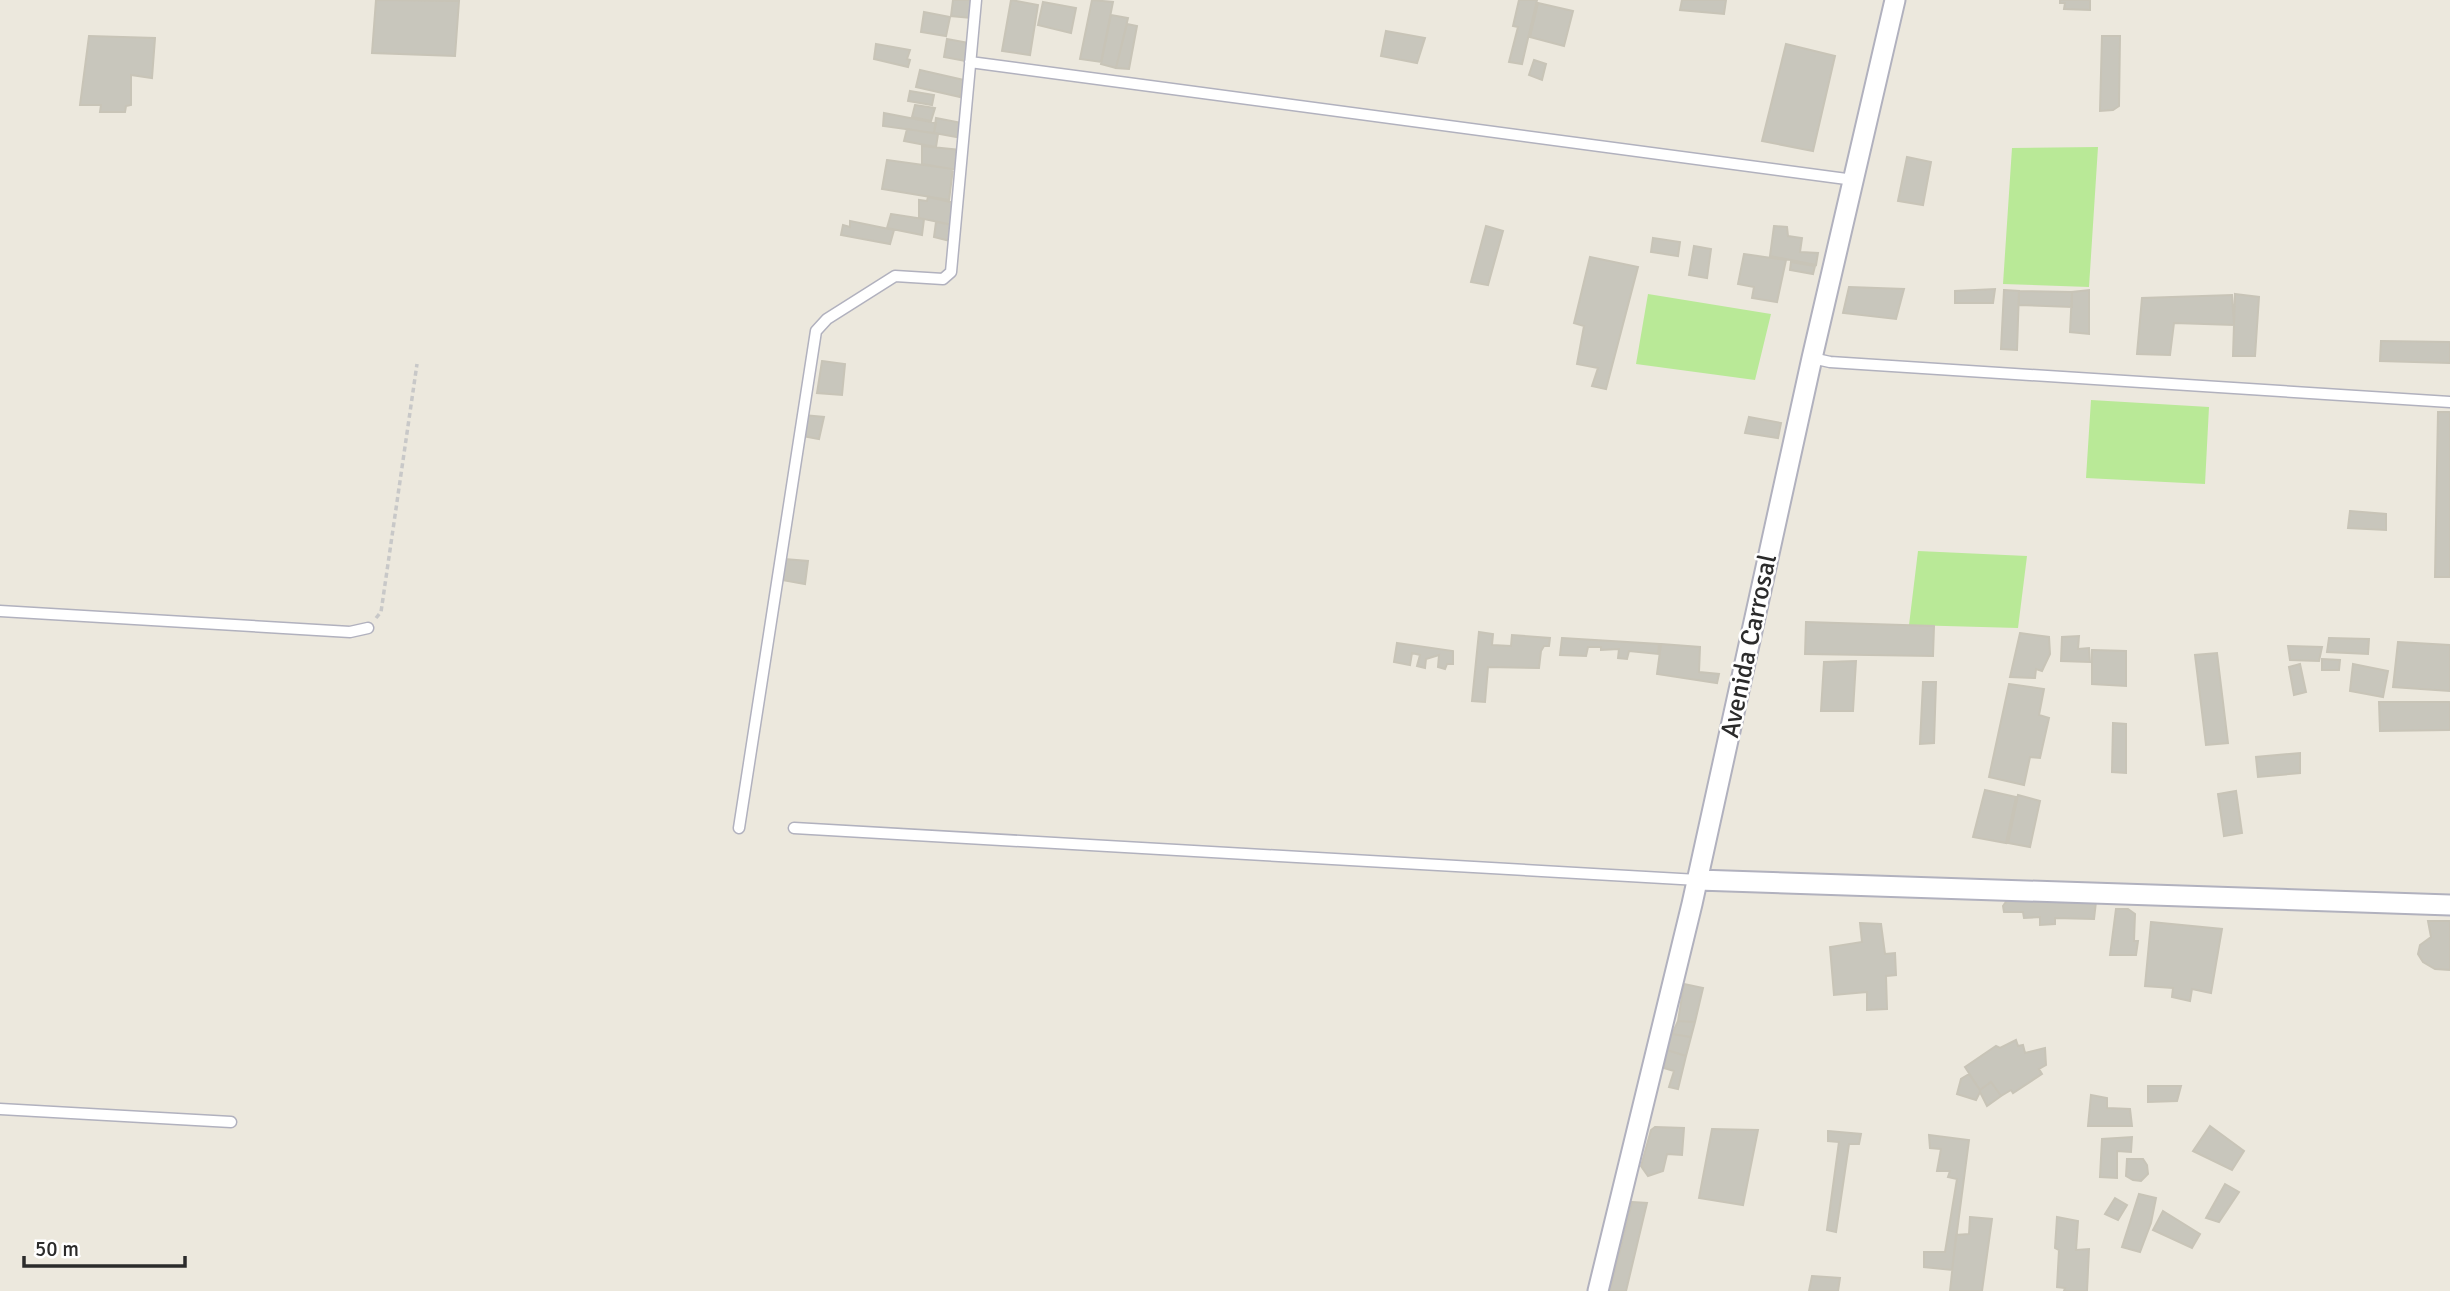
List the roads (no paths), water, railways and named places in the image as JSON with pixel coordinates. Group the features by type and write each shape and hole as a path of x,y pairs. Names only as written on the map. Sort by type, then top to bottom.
{"street":[{"name":"Avenida Carrosal","path":"1598,1291 1698,880 1812,358 1895,0"},
{"path":"1698,880 2450,905"}],"lane":[{"path":"739,828 816,331 827,319 895,276 943,279 951,272 976,0"},
{"path":"970,62 1854,180"},
{"path":"1812,358 1858,364 2450,402"},
{"path":"0,611 350,632 368,628"},
{"path":"794,828 1698,880"},
{"path":"0,1109 231,1122"}]}
